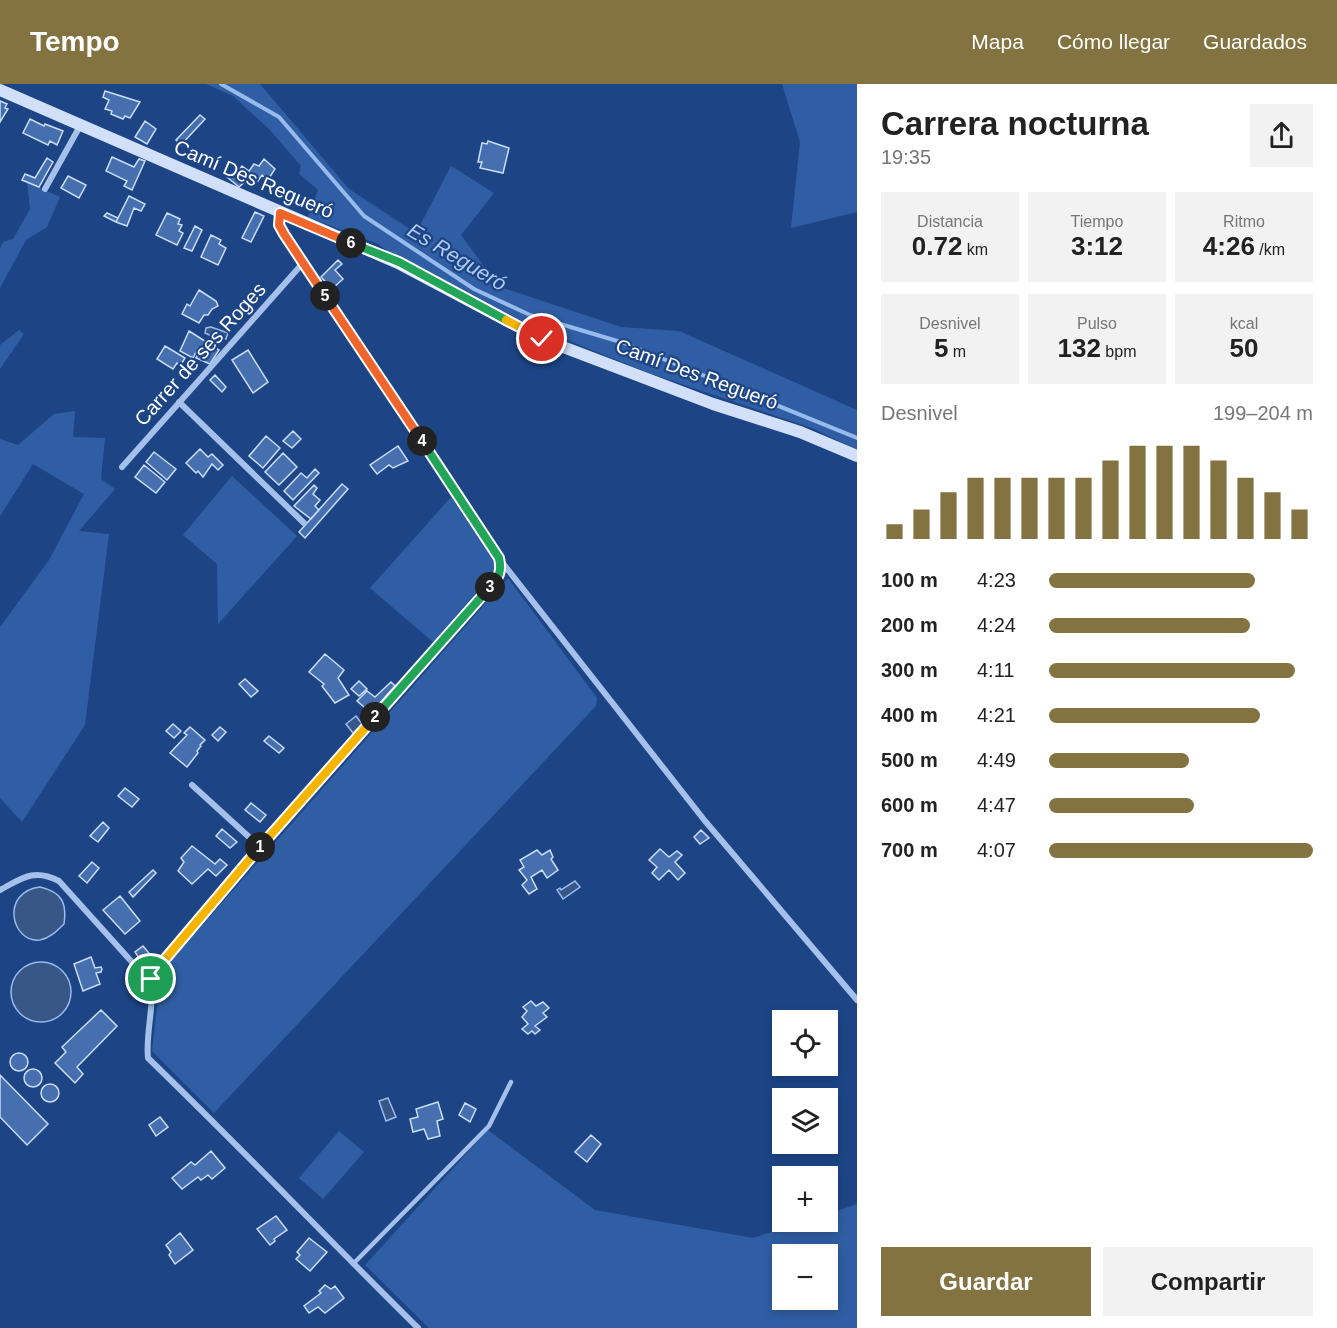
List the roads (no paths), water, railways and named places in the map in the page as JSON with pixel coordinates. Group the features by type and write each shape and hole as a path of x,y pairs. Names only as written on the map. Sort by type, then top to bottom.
{"street":[{"name":"Camí Des Regueró","path":"0,90 280,213 399,262 542,339 713,404 800,432 857,456"},
{"path":"45,189 80,126"},
{"path":"280,213 279,225 303,263 499,558 705,821 857,1000"},
{"name":"Carrer de ses Roges","path":"122,467 303,263"},
{"path":"179,402 304,523"},
{"path":"0,890 28,875 48,875 59,881 140,971 149,975 155,971 260,847 498,579 501,568 499,558"},
{"path":"192,785 260,847"},
{"path":"149,975 152,986 146,1044 148,1058 231,1138 418,1328"}],"lane":[{"path":"353,1264 489,1126 511,1082"}],"waterway":[{"name":"Es Regueró","path":"221,84 279,117 364,216 474,289 530,315 624,343 857,438"}]}
